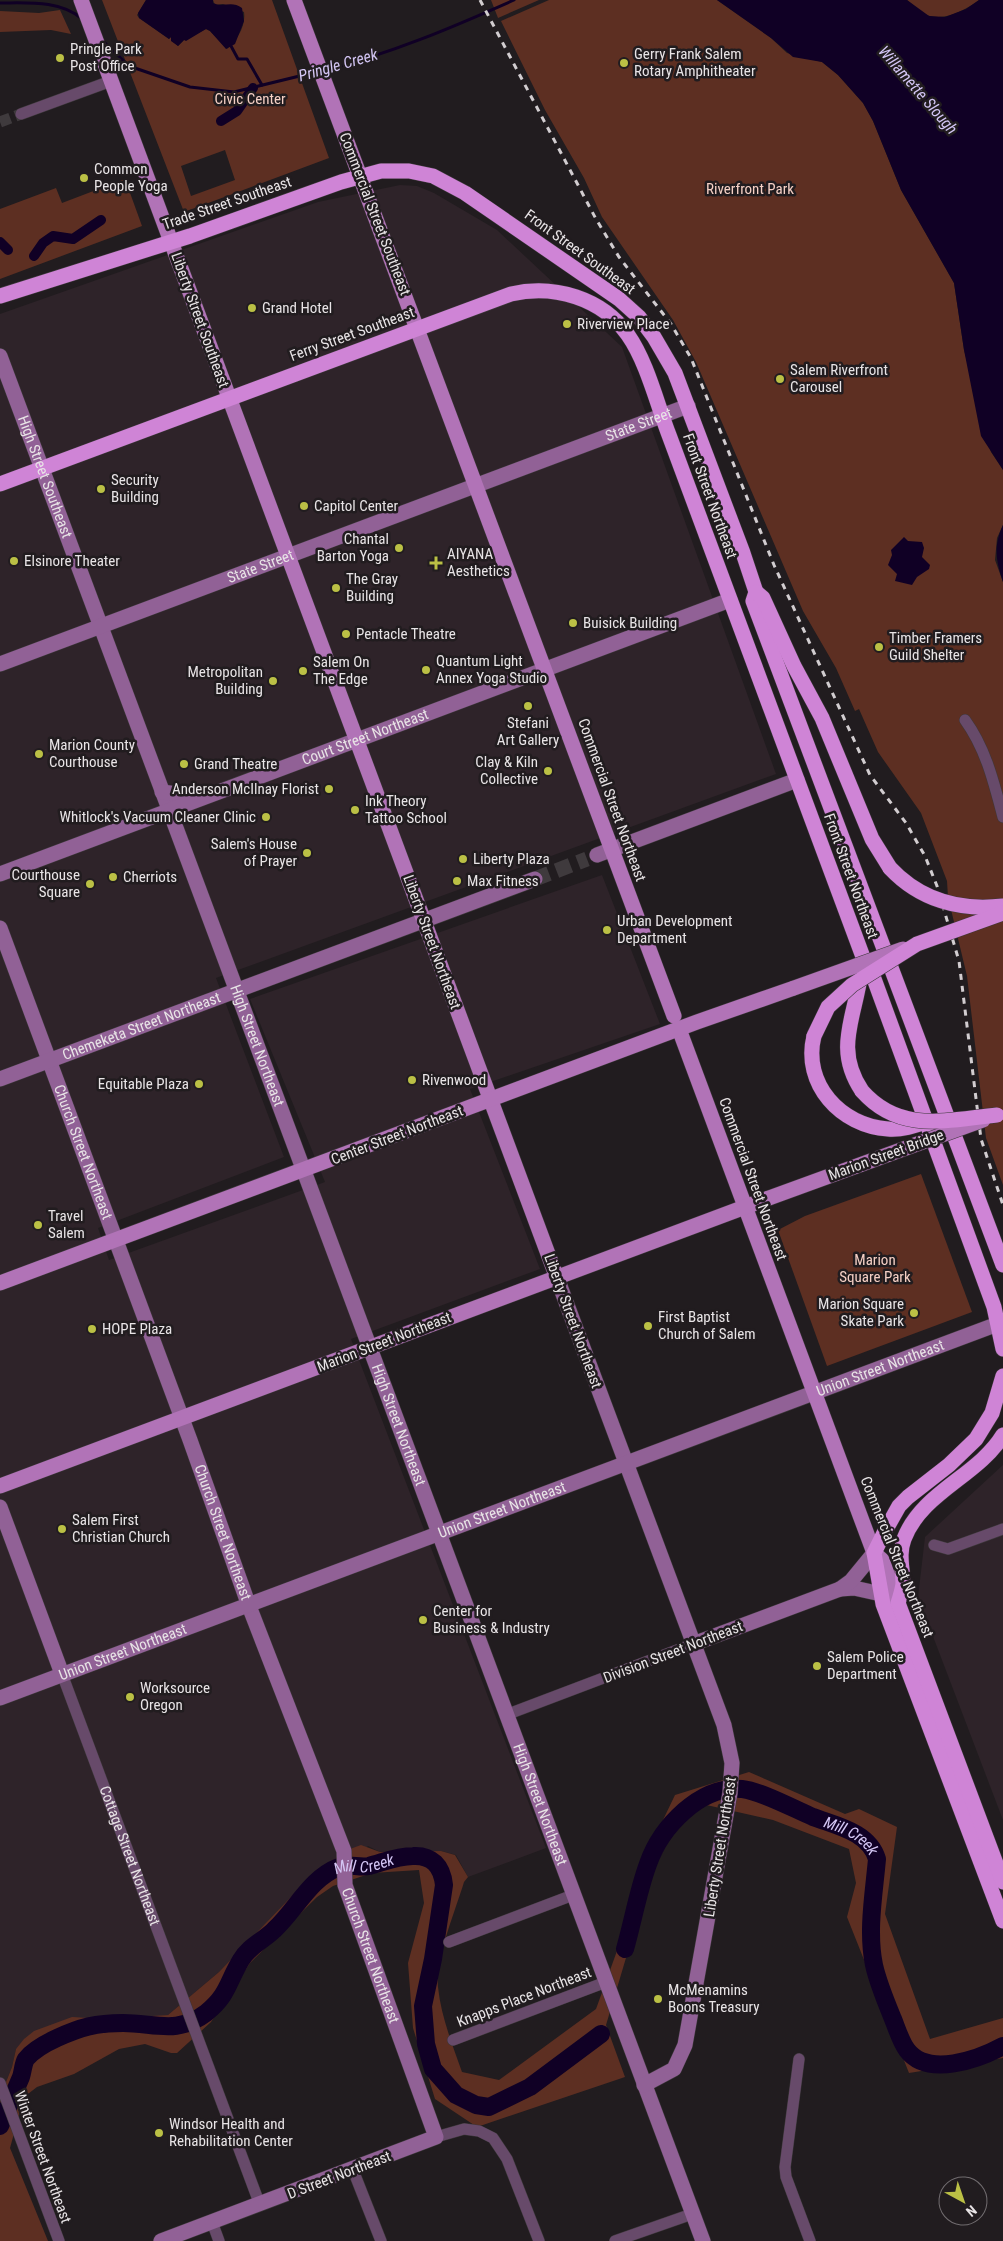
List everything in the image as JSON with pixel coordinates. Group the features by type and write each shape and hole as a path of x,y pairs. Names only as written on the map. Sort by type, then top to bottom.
{"highway":[{"name":"Trade Street Southeast","path":"0,296 171,242 381,171 410,171 433,176 465,193"},
{"name":"Front Street Southeast","path":"465,193 619,299 639,317 667,356 688,406"},
{"name":"Ferry Street Southeast","path":"0,484 418,328 525,291 564,292 600,309 616,322 628,335 637,352 662,416"},
{"name":"Front Street Northeast","path":"688,406 756,592 753,601 1003,1265"},
{"name":"Front Street Northeast","path":"662,416 863,957 873,976 1001,1323 1003,1349"},
{"path":"756,592 763,598 794,666 822,718 872,839 890,868 912,887 950,905 1003,906"},
{"path":"926,1122 903,1128 878,1128 862,1123 841,1111 824,1094 816,1079 812,1061 814,1036 823,1013 842,993 916,944 1003,913"},
{"path":"863,957 858,992 846,1042 850,1068 862,1091 876,1104 892,1114 912,1120 935,1121 1000,1114"},
{"path":"881,1594 874,1554 900,1506 967,1449 983,1430 994,1406 1003,1376"},
{"path":"898,1603 903,1584 900,1552 910,1526 935,1498 979,1463 1002,1437 994,1406"},
{"name":"Commercial Street Northeast","path":"881,1594 931,1735 1003,1921"},
{"name":"Commercial Street Northeast","path":"898,1603 1003,1882"}],"main road":[{"name":"Liberty Street Southeast","path":"81,0 288,556"},
{"name":"Commercial Street Southeast","path":"294,0 477,485"},
{"path":"352,152 381,171"},
{"name":"High Street Southeast","path":"0,356 101,626"},
{"name":"State Street","path":"0,664 688,406"},
{"name":"Commercial Street Northeast","path":"477,485 874,1554 882,1560 898,1603"},
{"name":"Liberty Street Northeast","path":"288,556 724,1725 731,1749 732,1775 727,1810 685,2045 674,2069 644,2085"},
{"name":"Court Street Northeast","path":"0,874 730,600"},
{"name":"High Street Northeast","path":"101,626 702,2241"},
{"path":"592,857 797,780"},
{"path":"162,792 205,797"},
{"name":"Chemeketa Street Northeast","path":"0,1079 536,879"},
{"name":"Church Street Northeast","path":"0,928 182,1418 249,1606 344,1851 345,1885 436,2137"},
{"name":"Center Street Northeast","path":"0,1283 491,1100 677,1023 794,988 916,944"},
{"name":"Marion Street Bridge","path":"769,1198 1000,1114"},
{"name":"Marion Street Northeast","path":"0,1486 769,1198"},
{"name":"Union Street Northeast","path":"0,1698 1001,1323"},
{"name":"Cottage Street Northeast","path":"0,1507 62,1674"},
{"path":"840,1589 851,1581 874,1554"},
{"path":"840,1589 854,1588 881,1594"},
{"name":"Division Street Northeast","path":"693,1644 840,1589"},
{"name":"D Street Northeast","path":"161,2241 353,2170 436,2137"}],"street":[{"path":"21,114 91,88 114,87"},
{"path":"965,720 974,733 986,758 1003,817"},
{"path":"934,1545 948,1549 1003,1529"},
{"name":"Division Street Northeast","path":"506,1715 693,1644"},
{"name":"Cottage Street Northeast","path":"62,1674 260,2205"},
{"path":"450,1942 573,1895"},
{"name":"Knapps Place Northeast","path":"452,2040 606,1982"},
{"path":"799,2059 785,2167 786,2177 810,2241"},
{"name":"Winter Street Northeast","path":"0,2083 59,2241"},
{"name":"D Street Northeast","path":"436,2137 464,2129 480,2131 493,2138 507,2159 539,2241"},
{"path":"353,2170 381,2241"},
{"path":"615,2241 692,2214"},
{"path":"212,2222 219,2241"}],"shaded area":[{"path":"400,185 417,186 434,193 497,230 622,347 776,774 216,978 284,1157 98,1228 109,1260 325,1182 250,999 602,875 660,1024 470,1089 540,1269 351,1339 546,1848 468,1877 456,1855 441,1851 380,1852 368,1846 247,1944 219,1972 168,2015 152,2017 92,2017 16,2049 12,2067 0,2097 0,314 318,202"},
{"path":"1003,1465 1003,1820 918,1597 925,1537"}],"green space":[{"name":"Civic Center","path":"102,0 146,0 137,15 139,18 169,39 171,37 171,40 178,46 184,40 206,29 227,49 240,32 244,23 244,12 223,4 215,5 213,0 272,0 329,158 184,212","holes":["225,150 235,180 191,196 181,166"]},
{"path":"491,0 539,0 498,18"},
{"name":"Riverfront Park","path":"549,0 717,0 771,38 787,53 822,62 838,75 863,103 873,121 901,190 954,283 964,350 991,452 1003,470 1003,525 997,538 995,560 1003,582 1003,1185 986,1138 967,976 948,897 947,881 921,813 878,752 859,709 855,711 836,668 803,611 696,362 673,320 602,217 584,178 545,110 501,21"},
{"path":"907,0 979,0 956,13 937,17 924,13"},
{"path":"60,10 71,34 51,30 0,32 0,11 39,13"},
{"path":"125,179 142,226 0,279 0,209 56,188 62,203"},
{"name":"Marion Square Park","path":"921,1174 972,1312 827,1366 778,1230 805,1216"},
{"path":"749,1772 845,1814 859,1809 897,1827 885,1914 930,2039 1003,2018 1003,2058 909,2073 847,1917 856,1883 849,1849 773,1820 702,1804 677,1825 651,1874 606,2025 625,2077 477,2127 435,2099 413,2028 408,1963 424,1903 419,1870 372,1873 333,1886 317,1897 250,1963 211,2022 177,2053 171,2053 145,2044 119,2049 74,2074 37,2087 24,2097 10,2148 48,2241 0,2241 0,2097 12,2067 16,2049 34,2031 72,2017 106,2019 168,2015 219,1972 315,1872 350,1849 361,1845 380,1852 441,1851 455,1855 468,1877 464,1882 451,1920 440,1963 438,1987 444,2019 462,2072 499,2080 596,2009 626,1926 638,1872 675,1795"}],"water":[{"path":"146,0 213,0 213,3 220,5 231,4 242,8 244,21 235,44 226,49 206,29 186,41 184,40 178,46 171,41 171,37 169,39 139,18 138,13"},
{"name":"Willamette Slough","path":"717,0 907,0 929,16 945,17 966,9 979,0 1003,0 1003,470 981,436 964,350 954,283 901,190 873,121 863,103 838,75 822,62 793,57 771,38"},
{"path":"1003,525 1003,582 997,547"},
{"path":"904,537 908,541 922,542 924,548 922,557 930,565 929,569 917,577 912,585 895,581 897,574 888,565 892,555 891,550"}],"waterway":[{"name":"Pringle Creek","path":"325,70 397,48 445,30 514,0"},
{"name":"Pringle Creek","path":"0,3 32,3 54,6 64,8 82,19"},
{"name":"Pringle Creek","path":"104,42 129,66 190,87 234,92 316,72"},
{"path":"231,46 238,59 247,59 262,85"},
{"path":"221,121 237,111 253,88"},
{"path":"34,256 43,243 53,236 73,239 101,220"},
{"path":"0,242 8,250"},
{"name":"Mill Creek","path":"625,1949 648,1864 662,1836 672,1823 697,1801 711,1794 726,1790 750,1790 851,1831 867,1842 873,1850 877,1859 871,1925 874,1965 885,1999 907,2050 916,2058 927,2063 940,2064 968,2060 1003,2046"},
{"name":"Mill Creek","path":"0,2126 21,2077 25,2061 36,2049 81,2028 97,2025 135,2023 175,2026 195,2020 206,2013 219,2000 244,1955 282,1922 311,1886 329,1872 342,1866 369,1866 401,1857 420,1856 426,1857 435,1863 441,1872 444,1885 433,1959 423,2006 426,2044 433,2069 456,2095 476,2105 489,2107 530,2087 601,2034"}],"tunnel":[{"path":"0,122 21,114"},
{"path":"535,879 587,859"}],"railway":[{"path":"480,0 596,219 619,257 671,324 691,358 774,565 870,775 906,823 925,856 937,886 959,961 981,1139 1003,1205"}],"place":[{"name":"Pringle Park Post Office","path":"60,58"},
{"name":"Gerry Frank Salem Rotary Amphitheater","path":"624,63"},
{"name":"Common People Yoga","path":"84,178"},
{"name":"Grand Hotel","path":"252,308"},
{"name":"Riverview Place","path":"567,324"},
{"name":"Salem Riverfront Carousel","path":"780,379"},
{"name":"Security Building","path":"101,489"},
{"name":"Capitol Center","path":"304,506"},
{"name":"Chantal Barton Yoga","path":"399,548"},
{"name":"Elsinore Theater","path":"14,561"},
{"name":"AIYANA Aesthetics","path":"436,563"},
{"name":"The Gray Building","path":"336,588"},
{"name":"Buisick Building","path":"573,623"},
{"name":"Pentacle Theatre","path":"346,634"},
{"name":"Timber Framers Guild Shelter","path":"879,647"},
{"name":"Quantum Light Annex Yoga Studio","path":"426,670"},
{"name":"Salem On The Edge","path":"303,671"},
{"name":"Metropolitan Building","path":"273,681"},
{"name":"Stefani Art Gallery","path":"528,706"},
{"name":"Marion County Courthouse","path":"39,754"},
{"name":"Grand Theatre","path":"184,764"},
{"name":"Clay & Kiln Collective","path":"548,771"},
{"name":"Anderson McIlnay Florist","path":"329,789"},
{"name":"Ink Theory Tattoo School","path":"355,810"},
{"name":"Whitlock's Vacuum Cleaner Clinic","path":"266,817"},
{"name":"Salem's House of Prayer","path":"307,853"},
{"name":"Liberty Plaza","path":"463,859"},
{"name":"Cherriots","path":"113,877"},
{"name":"Max Fitness","path":"457,881"},
{"name":"Courthouse Square","path":"90,884"},
{"name":"Urban Development Department","path":"607,930"},
{"name":"Rivenwood","path":"412,1080"},
{"name":"Equitable Plaza","path":"199,1084"},
{"name":"Travel Salem","path":"38,1225"},
{"name":"Marion Square Skate Park","path":"914,1313"},
{"name":"First Baptist Church of Salem","path":"648,1326"},
{"name":"HOPE Plaza","path":"92,1329"},
{"name":"Salem First Christian Church","path":"62,1529"},
{"name":"Center for Business & Industry","path":"423,1620"},
{"name":"Salem Police Department","path":"817,1666"},
{"name":"Worksource Oregon","path":"130,1697"},
{"name":"McMenamins Boons Treasury","path":"658,1999"},
{"name":"Windsor Health and Rehabilitation Center","path":"159,2133"}]}
